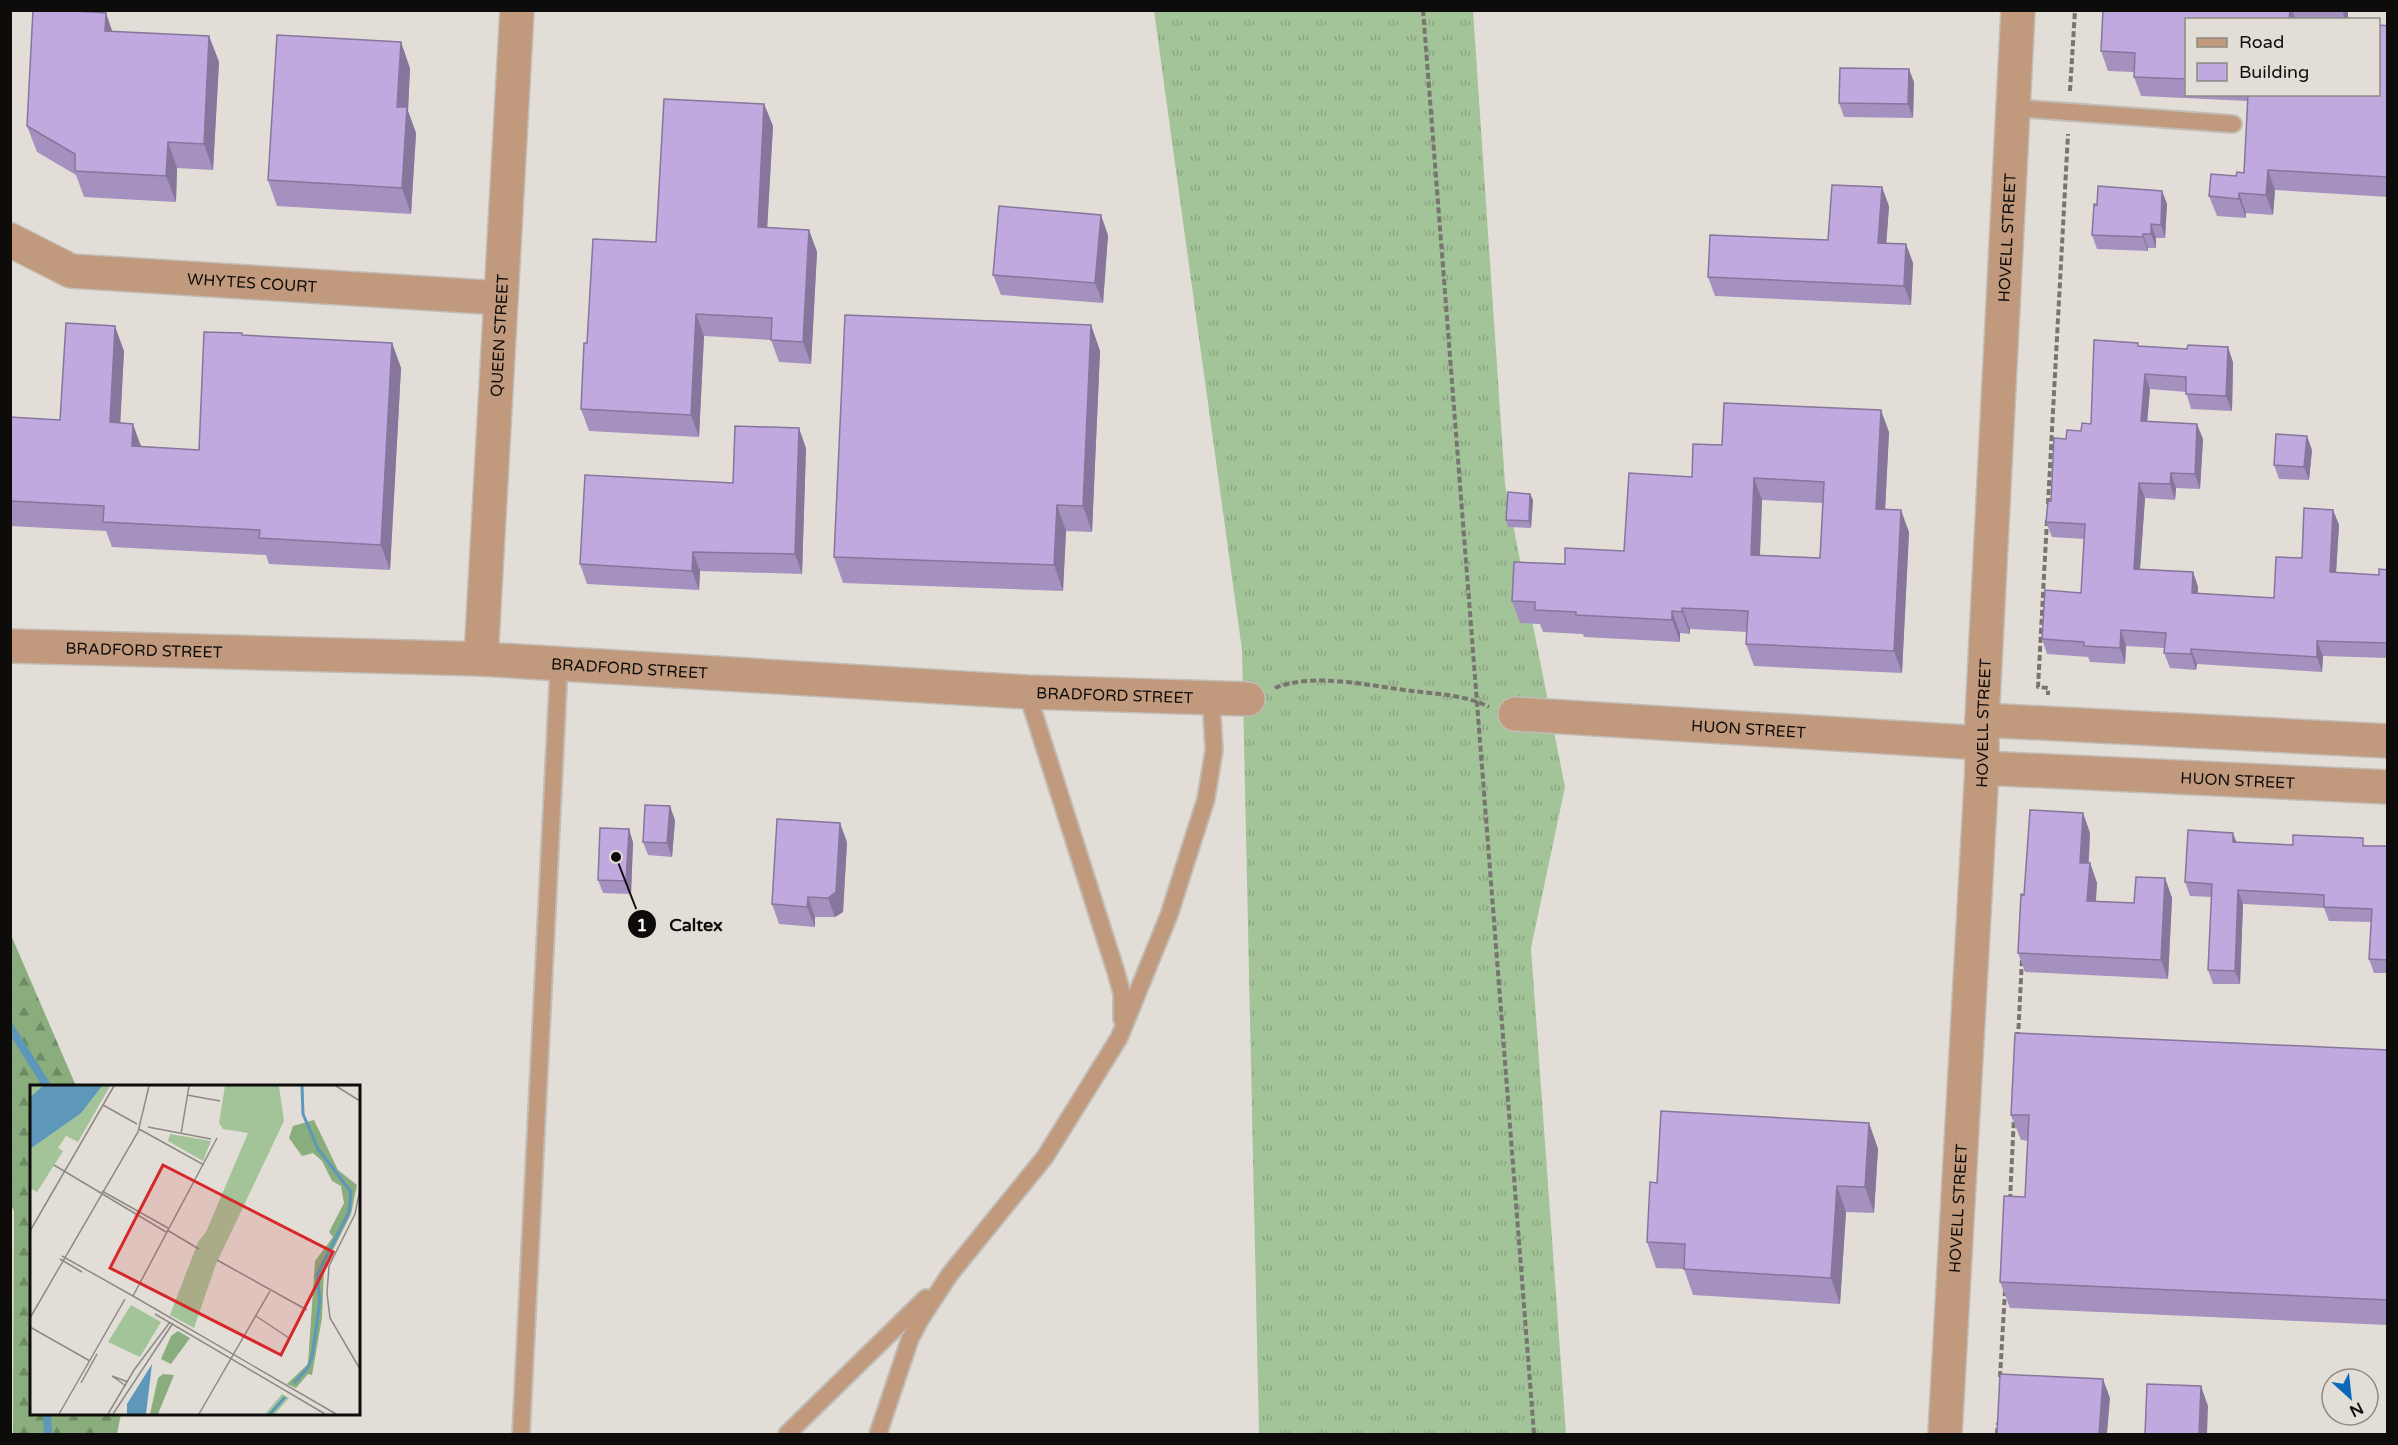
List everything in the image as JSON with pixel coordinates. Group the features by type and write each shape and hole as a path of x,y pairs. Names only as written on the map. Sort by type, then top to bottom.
{"street":[{"name":"QUEEN STREET","path":"482,659 517,10"},
{"name":"HOVELL STREET","path":"1945,1434 2015,108 2018,10"},
{"name":"WHYTES COURT","path":"10,240 71,271 501,298"},
{"name":"BRADFORD STREET","path":"10,646 482,659 1027,692 1248,699"},
{"name":"HUON STREET","path":"1515,714 1982,744 2187,777 2388,788"},
{"name":"HUON STREET","path":"1982,744 2187,730 2388,741"},
{"path":"2187,730 2187,777"},
{"path":"2262,781 2263,734"}],"lane":[{"path":"2015,108 2234,124"},
{"path":"521,1434 559,665"},
{"path":"1027,692 1116,972 1123,1005 1119,1038"},
{"path":"878,1434 910,1339 920,1320 950,1274 1045,1157 1119,1038 1172,906 1206,799 1215,750 1211,698"},
{"path":"787,1434 950,1274"}],"path":[{"path":"1423,10 1534,1434"},
{"path":"1248,699 1282,685 1322,681 1440,694 1478,701"}],"green space":[{"path":"1154,11 1473,11 1505,484 1565,787 1531,948 1566,1434 1259,1434 1242,650"},
{"path":"11,935 76,1085 30,1085 30,1415 121,1415 117,1434 13,1434 14,1211 10,1203"}],"building":[{"path":"33,10 106,13 105,31 209,36 204,144 168,142 166,176 75,171 75,154 27,126"},
{"path":"2103,10 2290,10 2289,18 2185,18 2185,79 2134,77 2135,53 2101,51"},
{"path":"2380,25 2388,26 2388,177 2268,170 2266,195 2239,193 2239,199 2209,196 2211,174 2236,176 2237,172 2244,173 2248,96 2380,96"},
{"path":"277,35 401,42 397,107 407,107 402,188 268,180"},
{"path":"1840,68 1909,69 1908,104 1839,103"},
{"path":"664,99 764,104 758,227 809,230 803,342 771,340 772,318 696,314 691,415 581,409 593,239 656,242"},
{"path":"1832,185 1882,187 1878,243 1906,244 1904,286 1708,277 1710,235 1828,240"},
{"path":"2098,186 2162,191 2161,225 2151,224 2151,234 2143,234 2143,237 2092,235"},
{"path":"999,206 1101,215 1095,283 993,275"},
{"path":"845,315 1091,325 1083,506 1057,505 1054,565 834,557"},
{"path":"66,323 115,326 110,422 133,424 132,446 199,450 204,332 392,343 381,545 259,538 260,530 103,522 104,506 10,501 10,417 60,420"},
{"path":"2094,340 2187,349 2188,345 2228,347 2226,396 2186,394 2186,377 2145,374 2141,421 2197,424 2195,474 2171,473 2170,484 2139,483 2134,569 2193,572 2192,593 2274,598 2276,557 2302,558 2304,508 2333,510 2330,572 2379,575 2379,569 2388,570 2388,643 2317,641 2317,657 2191,649 2191,654 2164,653 2166,633 2121,630 2120,648 2084,646 2084,642 2042,639 2045,590 2081,593 2085,524 2046,522 2048,501 2051,501 2054,438 2066,439 2067,430 2081,431 2082,423 2091,424"},
{"path":"1724,403 1881,410 1876,509 1901,510 1894,651 1746,644 1748,611 1682,608 1682,612 1672,611 1672,620 1576,615 1576,612 1535,610 1535,602 1512,601 1514,562 1565,564 1565,548 1624,551 1629,473 1692,477 1693,444 1722,445","holes":["1754,478 1824,482 1820,558 1751,555"]},
{"path":"735,426 799,428 795,554 693,552 692,571 580,564 585,475 733,483"},
{"path":"2276,434 2307,436 2304,467 2274,465"},
{"path":"1508,492 1530,494 1529,521 1506,520"},
{"path":"645,805 670,806 667,843 643,842"},
{"path":"2030,810 2083,813 2080,863 2090,863 2087,901 2134,903 2136,877 2165,878 2161,960 2018,953 2021,894 2024,895"},
{"path":"777,819 840,823 836,892 828,898 808,897 807,907 772,904"},
{"path":"600,828 629,829 626,881 598,880"},
{"path":"2188,830 2233,833 2233,842 2293,845 2293,835 2363,838 2363,846 2388,846 2388,960 2369,959 2372,909 2324,907 2324,895 2238,890 2235,971 2208,970 2212,884 2185,882"},
{"path":"2015,1033 2388,1050 2388,1300 2000,1282 2004,1196 2025,1197 2029,1115 2011,1115"},
{"path":"1661,1111 1869,1123 1865,1187 1837,1186 1831,1278 1684,1269 1685,1244 1647,1242 1650,1182 1657,1183"},
{"path":"2000,1374 2103,1379 2099,1434 1997,1434"},
{"path":"2147,1384 2201,1386 2199,1434 2145,1434"}],"waterway":[{"path":"10,1027 46,1085"},
{"path":"47,1415 48,1434"}],"place":[{"name":"Caltex","path":"616,857"}]}
